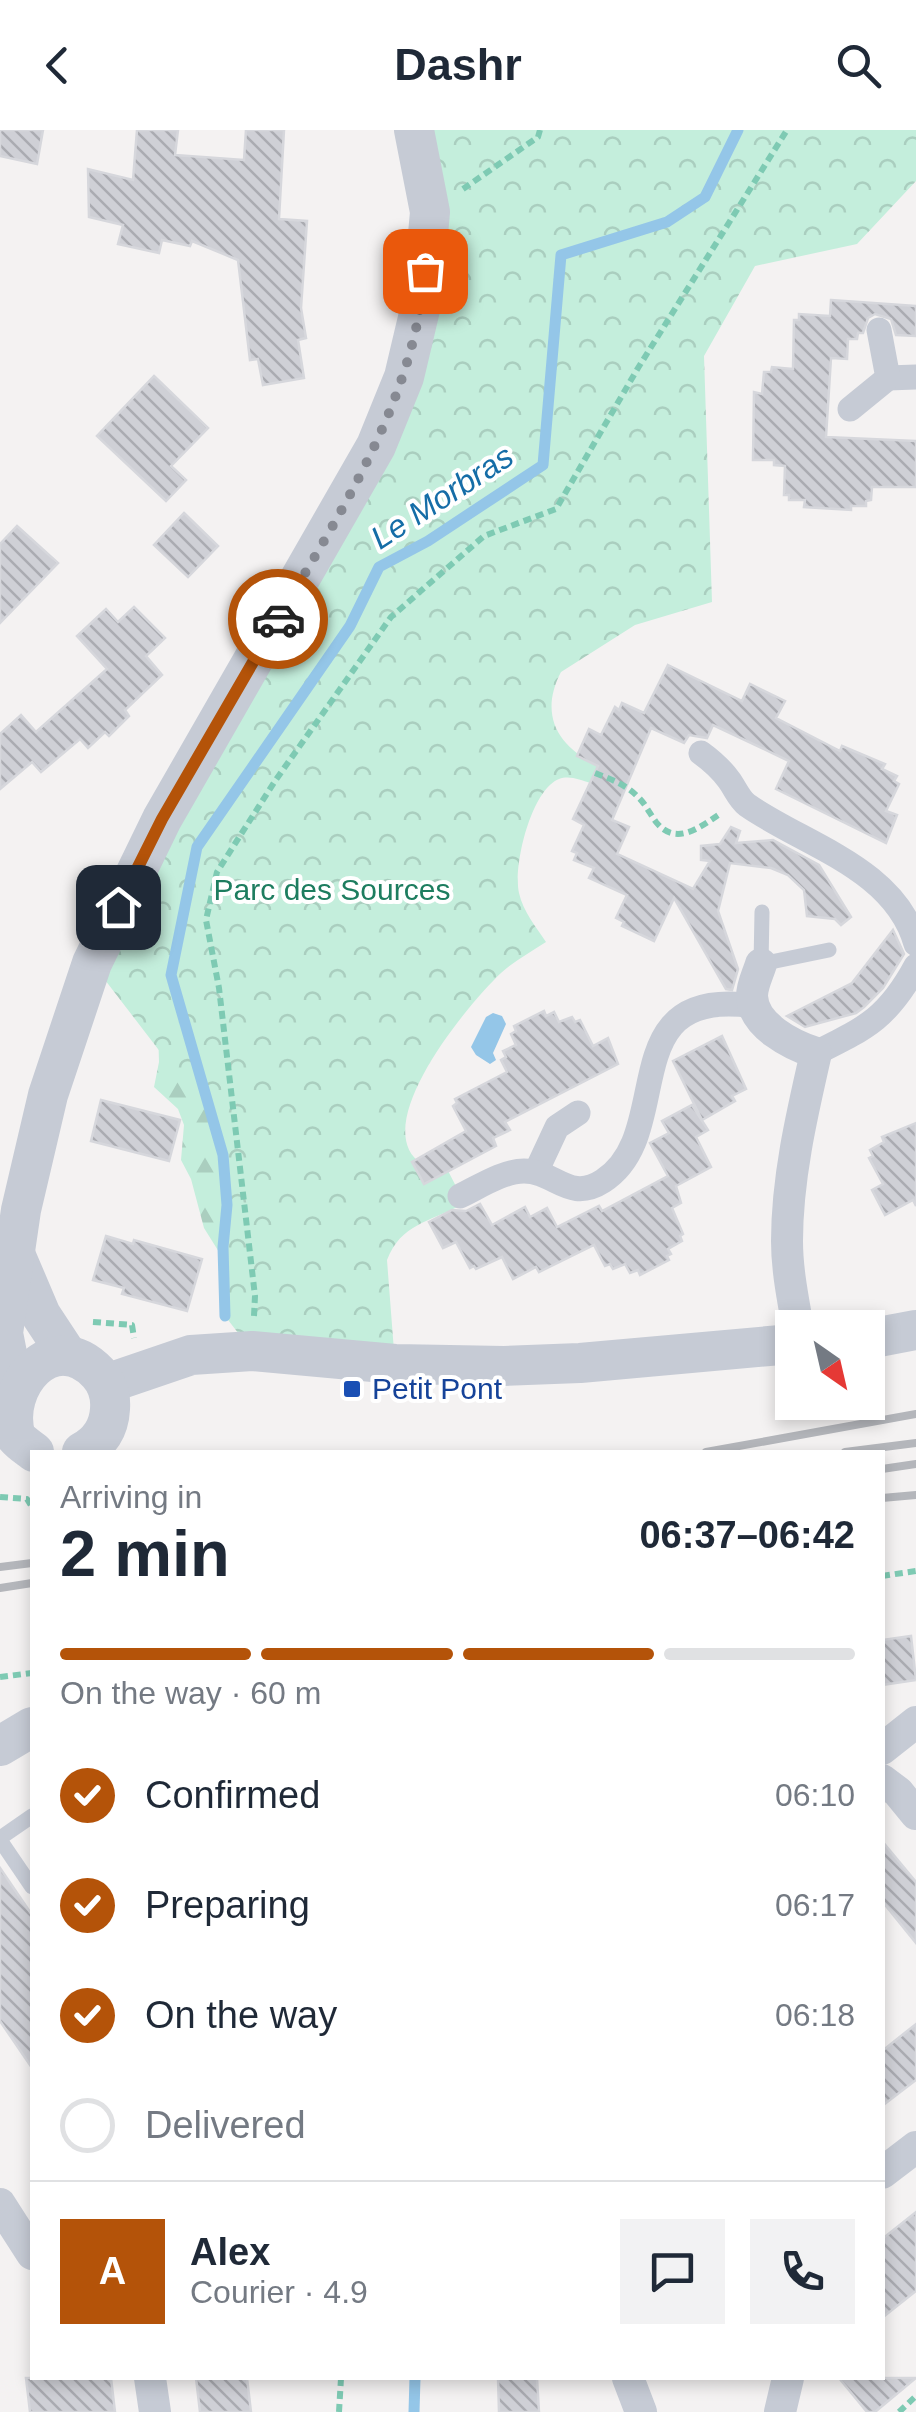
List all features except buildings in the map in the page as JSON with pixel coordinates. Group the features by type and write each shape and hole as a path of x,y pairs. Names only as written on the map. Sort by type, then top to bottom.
{"street":[{"path":"13,1384 3,1333 14,1252 48,1095 92,963 162,819 376,446 404,377 422,301 430,212 414,130"},
{"path":"879,330 888,378"},
{"path":"850,409 888,378 916,377"},
{"path":"701,753 722,772 744,803 856,868 880,888 899,909 916,944"},
{"path":"761,964 752,995 760,1017 780,1035 816,1053"},
{"path":"796,1310 787,1243 789,1208 798,1134 816,1053 879,1019 916,966"},
{"path":"460,1196 511,1173 536,1172 574,1189 603,1181 625,1160 635,1139 655,1056 669,1031 686,1015 708,1006 754,1006"},
{"path":"536,1172 557,1127 578,1113"},
{"path":"14,1252 41,1315 68,1356"},
{"path":"885,1335 916,1330"},
{"path":"106,1384 191,1355 252,1351 395,1364 504,1366 775,1346"},
{"path":"17,1443 9,1420 8,1401 13,1384 33,1362 50,1356 68,1356 86,1363 106,1384 110,1401 104,1433 84,1450"},
{"path":"885,1747 916,1722"},
{"path":"0,1746 30,1728"},
{"path":"885,1782 916,1814"},
{"path":"885,2171 916,2147"},
{"path":"0,2204 30,2251"},
{"path":"150,2380 155,2412"},
{"path":"629,2380 641,2412"},
{"path":"780,2412 788,2380"}],"lane":[{"path":"762,912 761,964 829,950"},
{"path":"30,1817 0,1839 30,1884"}],"path":[{"path":"430,212 538,137 540,130"},
{"path":"252,1351 255,1296 219,988 206,920 217,872 274,781 391,617 484,536 556,509 638,368 787,130"},
{"path":"595,773 632,791 663,830 676,835 744,803"},
{"path":"0,1497 27,1499 30,1504"},
{"path":"885,1576 916,1572"},
{"path":"0,1676 30,1673"},
{"path":"339,2412 340,2380"},
{"path":"899,2412 916,2396"}],"green space":[{"name":"Parc des Sources","path":"414,130 916,130 916,181 857,244 755,266 704,356 712,602 635,625 561,672 552,702 556,728 572,749 598,765 590,783 567,778 549,786 526,830 519,865 519,893 546,942 506,969 467,1010 428,1066 414,1095 406,1123 408,1146 422,1164 445,1165 462,1198 461,1205 408,1231 387,1260 395,1364 252,1351 225,1316 223,1247 227,1205 223,1155 214,1122 92,963 404,377"},
{"path":"155,916 232,1153 229,1268 204,1228 191,1179 181,1160 184,1125 178,1109 154,1087 159,1062"}],"water":[{"path":"493,1013 502,1016 506,1024 493,1053 496,1060 490,1064 471,1047 486,1017"}],"waterway":[{"name":"Le Morbras","path":"225,1316 223,1247 227,1205 223,1155 171,975 197,847 350,626 379,567 428,541 543,465 561,255 667,222 705,197 738,130"},
{"name":"Le Morbras","path":"414,2412 415,2380"}],"railway":[{"path":"717,1450 916,1414"},
{"path":"861,1450 916,1443"},
{"path":"885,1469 916,1464"},
{"path":"885,1498 916,1495"},
{"path":"0,1567 30,1563"},
{"path":"0,1588 30,1583"}],"way so far":[{"path":"278,619 376,446 404,377 425,271"}],"place":[{"name":"Petit Pont","path":"352,1389"}],"route":[{"path":"118,907 162,819 278,619"}]}
